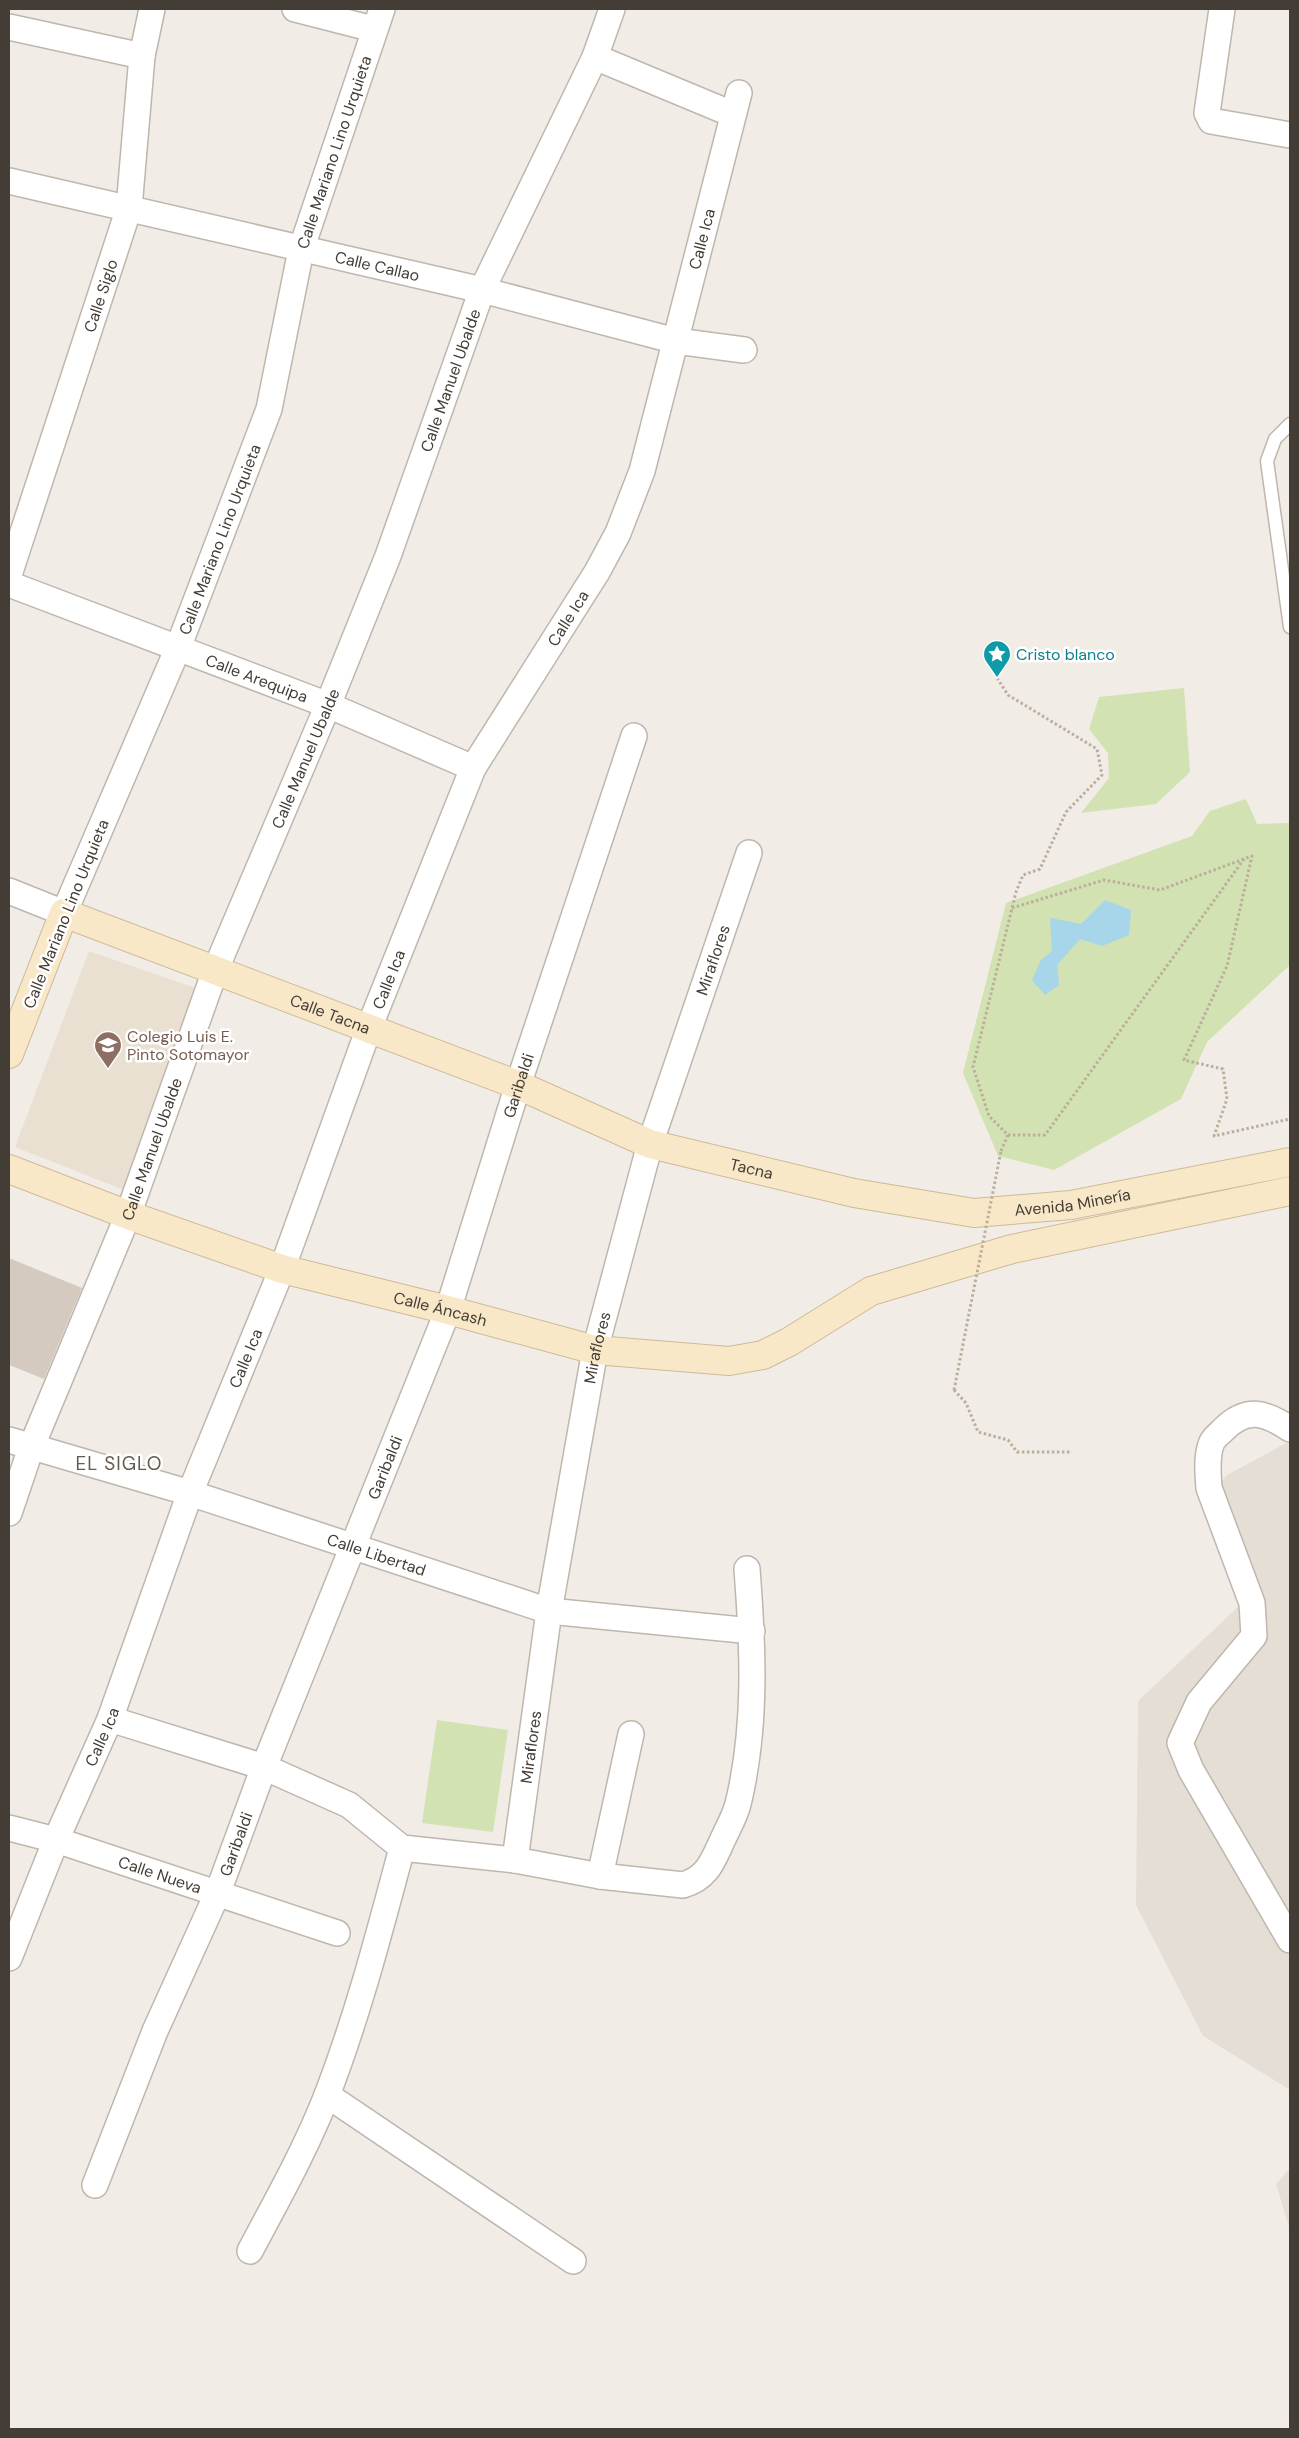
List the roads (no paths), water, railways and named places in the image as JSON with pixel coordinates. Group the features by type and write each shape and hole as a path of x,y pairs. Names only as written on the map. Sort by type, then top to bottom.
{"main road":[{"name":"Calle Tacna","path":"64,913 518,1084 650,1144"},
{"name":"Calle Mariano Lino Urquieta","path":"9,1054 64,913"},
{"name":"Tacna","path":"650,1144 854,1193"},
{"name":"Avenida Minería","path":"854,1193 974,1213 1071,1205 1290,1162"},
{"name":"Calle Áncash","path":"9,1169 128,1215 282,1269 448,1310 595,1350 729,1361 763,1355 789,1342 871,1291"},
{"name":"Avenida Minería","path":"871,1291 1012,1249 1290,1191"}],"street":[{"name":"Calle Siglo","path":"9,574 129,208 142,56 152,9"},
{"path":"295,9 377,19"},
{"name":"Calle Manuel Ubalde","path":"9,1513 20,1444 128,1215 215,971 328,705 388,556 482,290 595,56 612,9"},
{"path":"1222,9 1206,113 1211,121 1290,134"},
{"name":"Calle Mariano Lino Urquieta","path":"64,913 178,648 269,409 301,250 377,19"},
{"path":"9,27 142,56"},
{"name":"Calle Ica","path":"9,1958 56,1840 110,1719 190,1493 282,1269 369,1028 473,768 597,572 618,533 642,471 735,104 595,56"},
{"name":"Calle Callao","path":"9,182 482,290 676,341 744,350"},
{"name":"Calle Arequipa","path":"9,584 328,705 473,768"},
{"name":"Garibaldi","path":"95,2185 155,2031 218,1892 264,1767 448,1310 518,1084 634,736"},
{"name":"Miraflores","path":"515,1860 549,1611 595,1350 650,1144 748,853"},
{"name":"Calle Tacna","path":"9,891 64,913"},
{"path":"1290,1429 1274,1418 1251,1412 1230,1423 1212,1442 1208,1468 1209,1488 1252,1603 1254,1636 1199,1702 1180,1742 1191,1770 1290,1940"},
{"name":"Calle Libertad","path":"20,1444 190,1493 549,1611 752,1630"},
{"path":"110,1719 264,1767 349,1805 402,1848 515,1860 600,1876 683,1885 696,1882 708,1870 738,1805 752,1723 752,1630 747,1568"},
{"path":"600,1876 631,1734"},
{"name":"Calle Nueva","path":"9,1828 56,1840 218,1892 337,1933"},
{"path":"250,2251 291,2174 327,2095 372,1958 402,1848"},
{"path":"327,2095 573,2261"}],"lane":[{"path":"1290,424 1275,439 1267,461 1290,627"}],"water":[{"path":"1105,900 1131,910 1129,935 1102,946 1080,939 1057,965 1059,985 1045,995 1032,980 1041,960 1052,951 1050,918 1081,924"}],"place":[{"name":"Cristo blanco","path":"997,678"},
{"name":"Colegio Luis E. Pinto Sotomayor","path":"108,1069"}],"district":[{"name":"EL SIGLO","path":"119,1463"}]}
